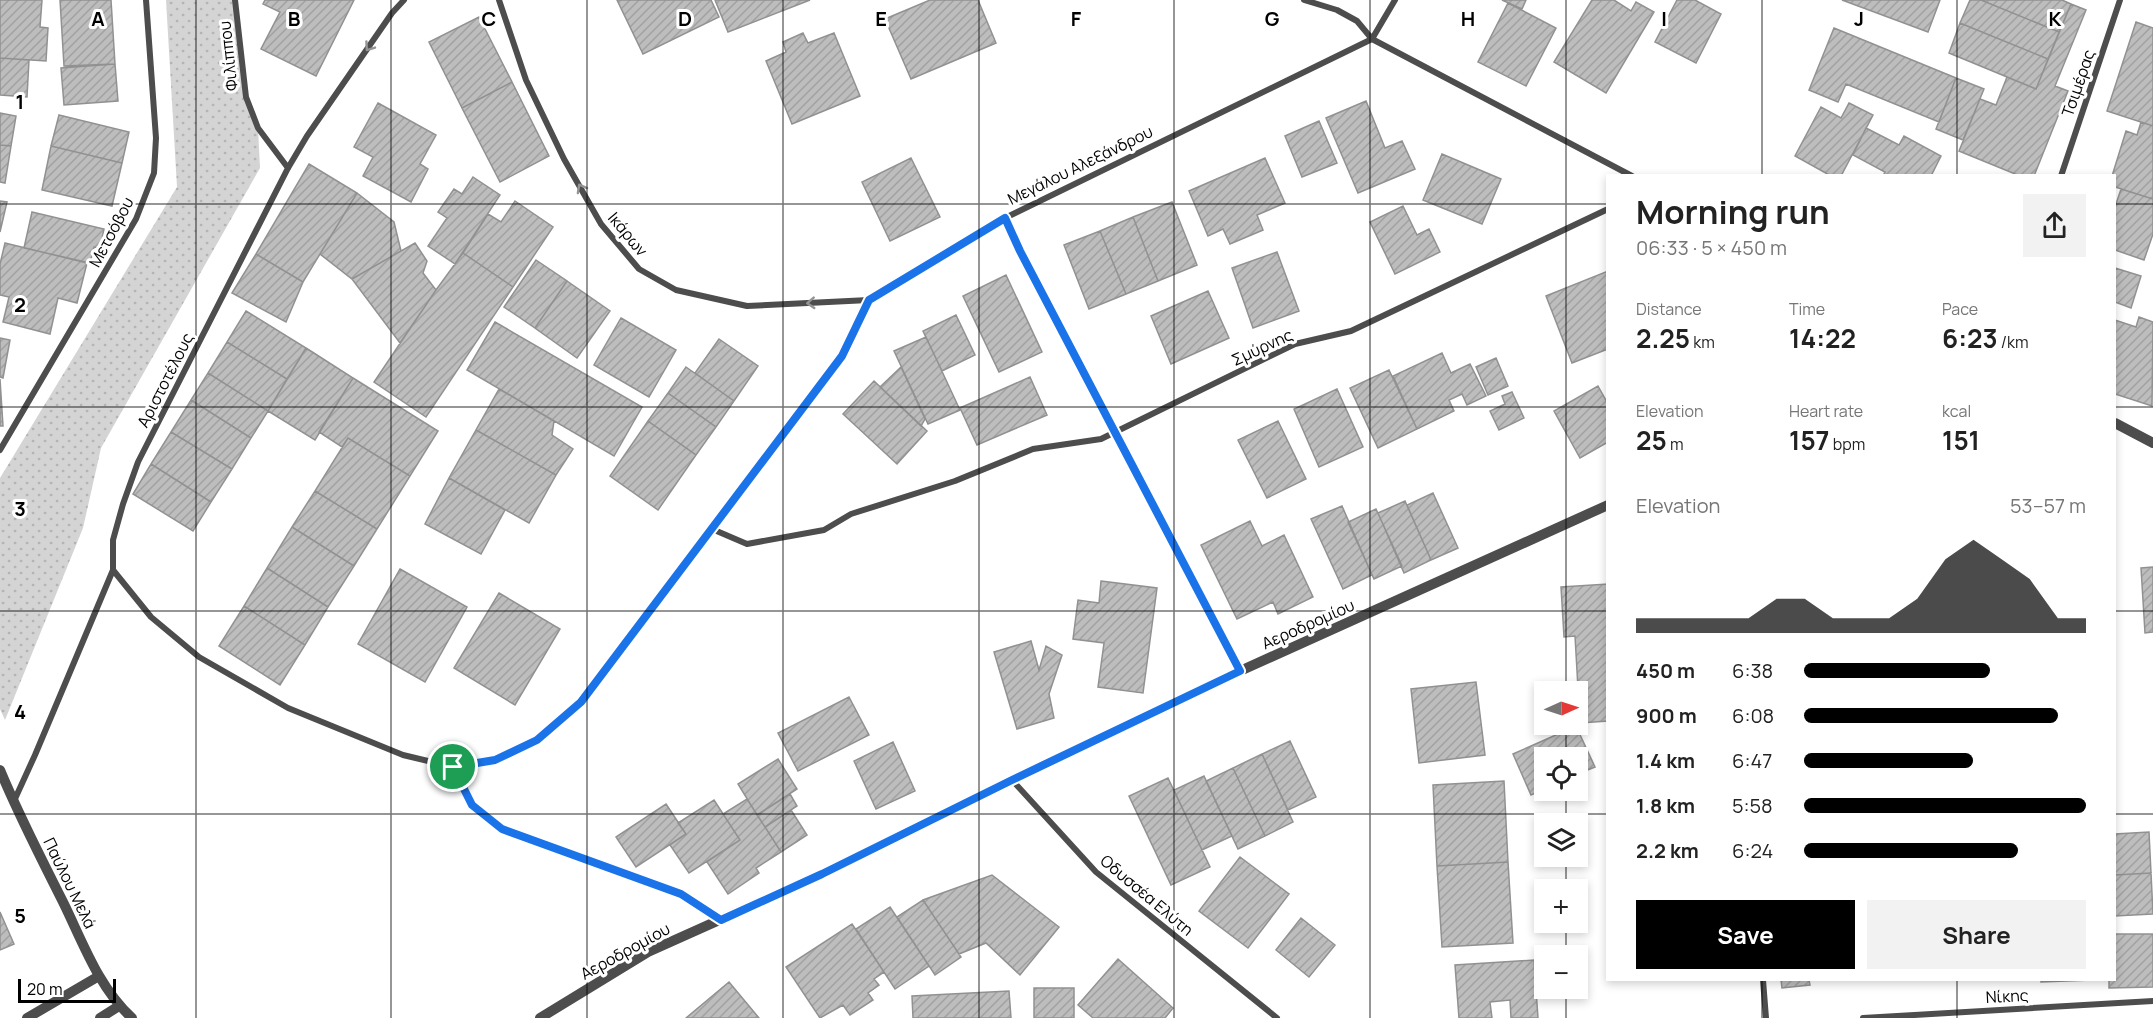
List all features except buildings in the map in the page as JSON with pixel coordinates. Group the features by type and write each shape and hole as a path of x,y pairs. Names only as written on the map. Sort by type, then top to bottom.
{"street":[{"name":"Μετσόβου","path":"0,450 136,219 154,173 156,138 146,0"},
{"name":"Φιλίππου","path":"235,0 246,97 258,128 288,168"},
{"name":"Αριστοτέλους","path":"13,802 113,570 113,540 138,462 288,168 307,136 392,13 404,0"},
{"name":"Ικάρων","path":"499,0 526,80 564,159 601,225 639,268 676,290 747,306 869,300"},
{"path":"1304,0 1337,10 1357,21 1372,39 1628,174"},
{"path":"1372,39 1395,0"},
{"name":"Τσιμέρας","path":"2062,174 2120,0"},
{"name":"Μεγάλου Αλεξάνδρου","path":"869,300 1005,218 1372,39"},
{"name":"Σμύρνης","path":"712,529 747,544 824,530 851,514 955,481 1033,448 1101,439 1295,344 1351,331 1606,210"},
{"path":"1005,218 1114,433 1240,671"},
{"path":"113,570 151,617 199,657 288,708 403,755 453,767 495,760 537,740 581,702 842,356 869,300"},
{"path":"2116,424 2153,443"},
{"name":"Αεροδρομίου","path":"540,1018 648,952 822,874 1240,671 1606,506"},
{"name":"Παύλου Μελά","path":"0,770 13,802 99,976 119,1006 132,1018"},
{"name":"Οδυσσέα Ελύτη","path":"1012,780 1096,872 1277,1018"},
{"path":"27,1018 99,976"},
{"path":"1763,981 1766,1018"},
{"name":"Νίκης","path":"1863,1018 2153,1001"},
{"path":"100,1018 119,1006"},
{"name":"Παύλου Μελά","path":"119,1006 121,1018"}],"path":[{"path":"453,767 472,805 502,829 681,894 721,920"}],"shaded area":[{"path":"166,0 235,0 246,97 258,128 260,168 101,448 83,528 5,720 0,709 0,478 177,187"}],"route":[{"path":"1005,218 1114,433 1240,671 822,874 721,920 681,894 502,829 472,805 453,767 495,760 537,740 581,702 842,356 869,300 1005,218"}]}
